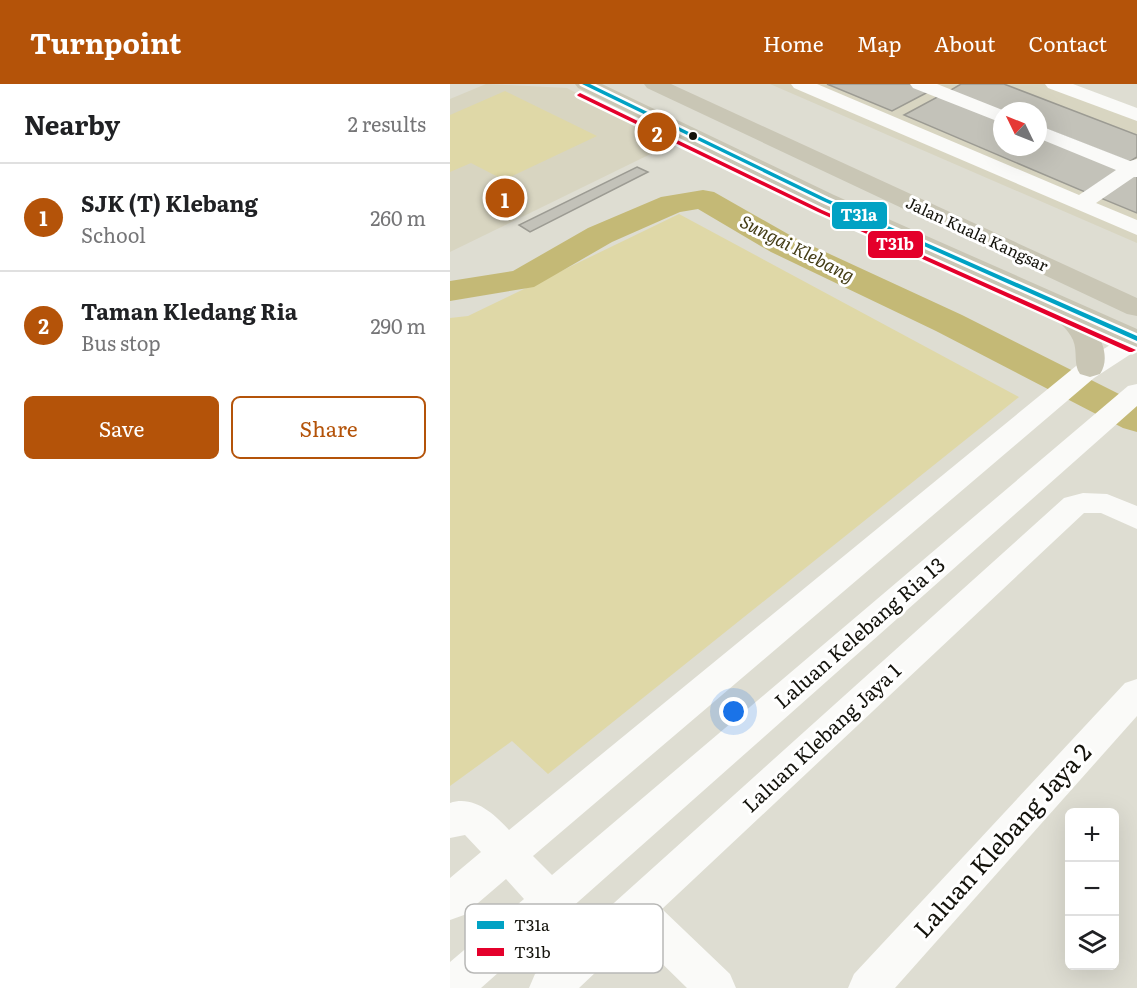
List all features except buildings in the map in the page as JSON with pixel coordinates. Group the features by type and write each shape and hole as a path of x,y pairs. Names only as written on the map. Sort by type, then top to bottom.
{"highway":[{"name":"Jalan Kuala Kangsar","path":"585,84 825,200 1137,339"},
{"name":"Jalan Kuala Kangsar","path":"654,84 1137,308"},
{"path":"1055,302 1075,323 1090,345 1088,370"}],"street":[{"path":"801,84 895,115 1080,204 1137,228"},
{"path":"1055,84 1137,115"},
{"path":"921,93 946,88 993,112"},
{"path":"1047,134 1135,168"},
{"path":"1080,204 1135,168"},
{"path":"450,902 1088,370 1137,339"},
{"name":"Laluan Kelebang Ria 13","path":"550,904 1135,394"},
{"name":"Laluan Klebang Jaya 1","path":"642,904 1074,505 1086,501 1100,501 1137,519"},
{"name":"Laluan Klebang Jaya 2","path":"868,988 1137,693"},
{"path":"450,822 457,817 476,821 552,902"},
{"path":"663,937 716,988"},
{"name":"Laluan Kelebang Ria 13","path":"452,988 469,973"},
{"name":"Laluan Klebang Jaya 1","path":"549,988 566,973"}],"shaded area":[{"path":"486,84 567,88 671,144 450,252 450,99"},
{"path":"770,84 1056,84 1137,114 1137,243"},
{"path":"505,91 597,136 504,180 471,163 450,172 450,115"},
{"path":"679,214 1019,397 548,774 512,741 450,786 450,318 468,316"}],"waterway":[{"name":"Sungai Klebang","path":"450,291 522,280 600,235 672,204 703,199 783,245 949,323 1137,419"}],"transit line":[{"name":"T31a","path":"585,84 825,200 1137,339"},
{"name":"T31b","path":"580,95 820,211 1132,350"}],"place":[{"name":"Taman Kledang Ria","path":"657,132"},
{"name":"SJK (T) Klebang","path":"505,198"}]}
